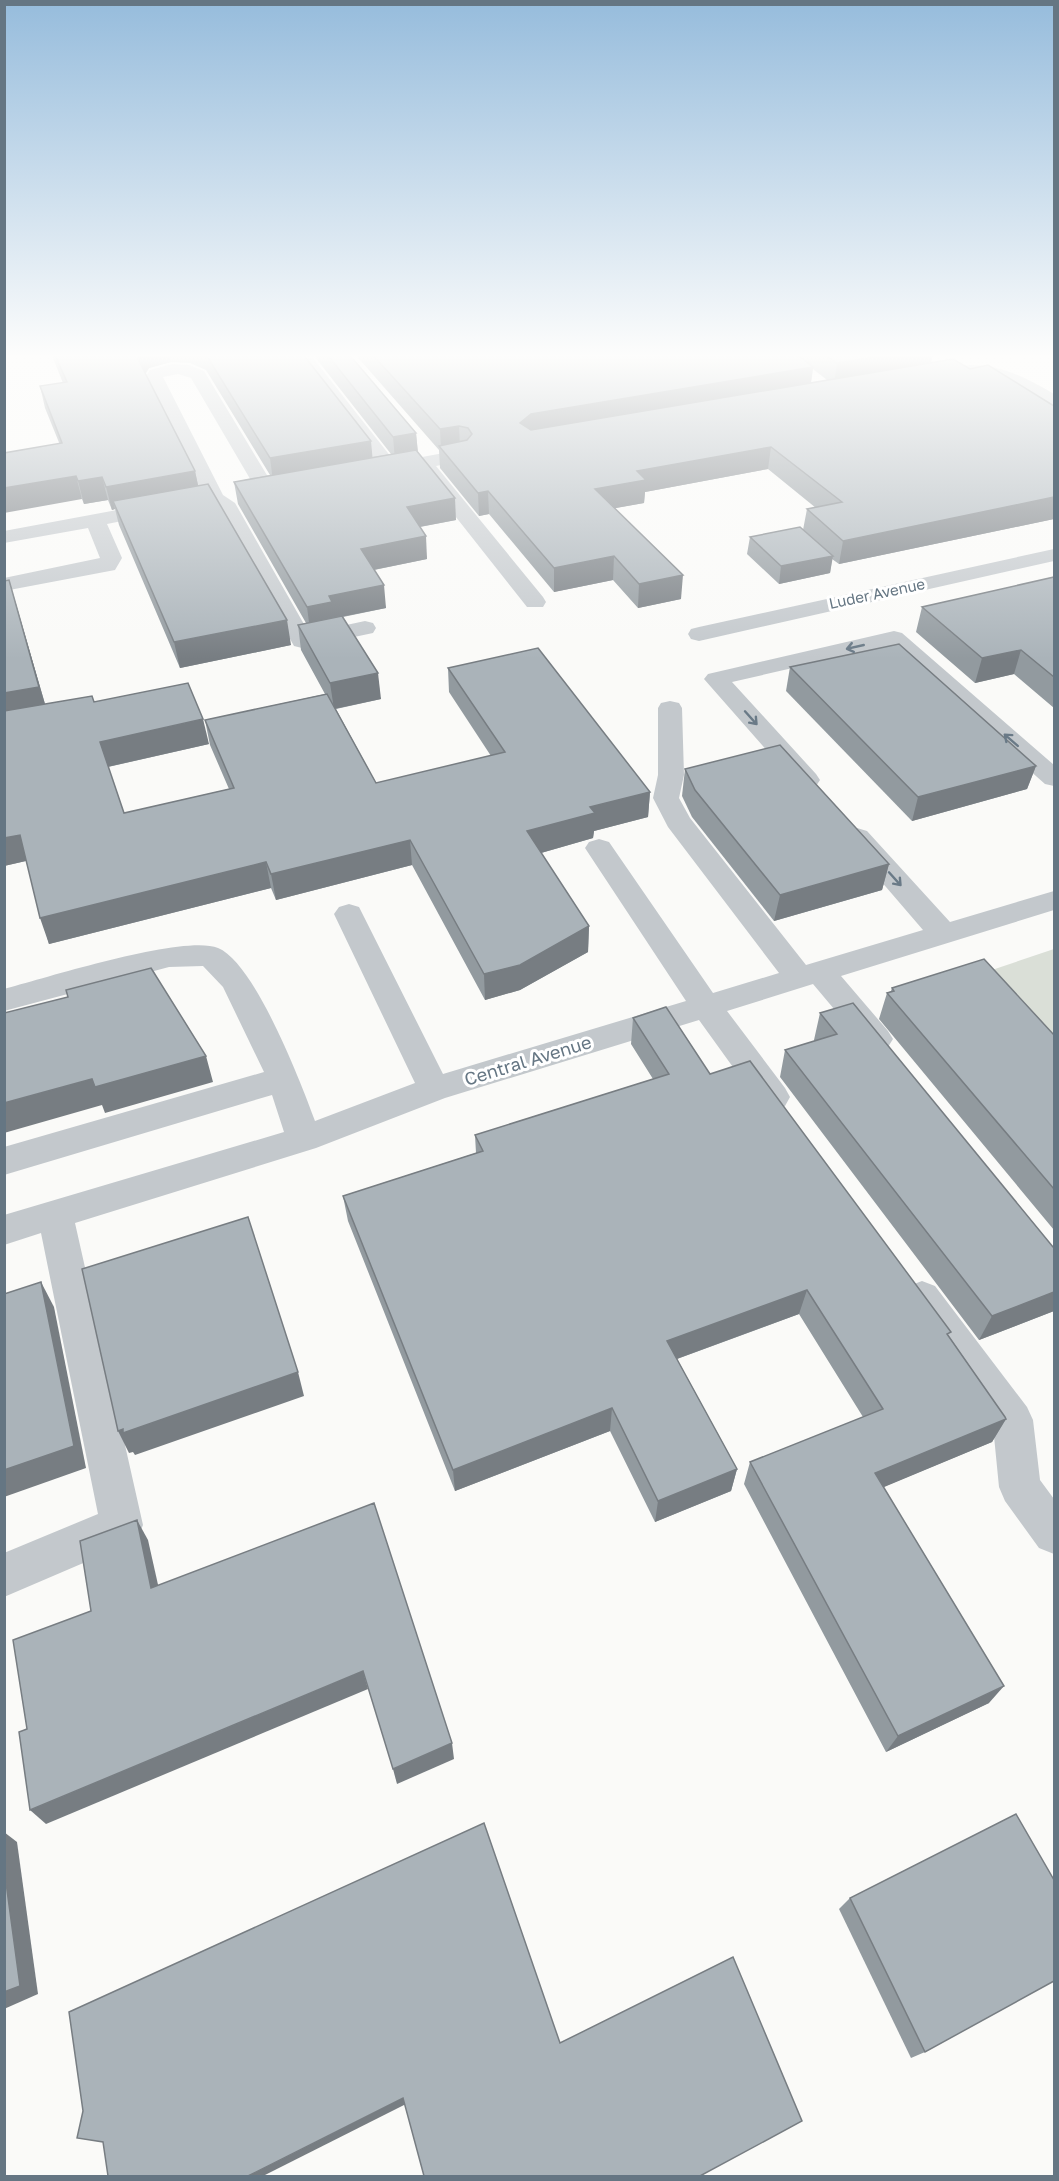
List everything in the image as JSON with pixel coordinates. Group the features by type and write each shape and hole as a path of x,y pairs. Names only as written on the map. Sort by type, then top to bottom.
{"street":[{"path":"192,455 214,499 225,503 302,640 365,627"},
{"path":"245,455 266,490"},
{"path":"379,455 390,469"},
{"path":"426,455 535,602"},
{"path":"367,472 390,469 426,455 460,456"},
{"path":"4,537 288,486"},
{"path":"4,585 107,565 111,558 95,520"},
{"name":"Luder Avenue","path":"699,634 1054,555"},
{"path":"943,933 716,679 894,638 1054,778"},
{"path":"670,708 671,776 666,798 678,820 810,975 898,1066"},
{"path":"599,848 706,1006 795,1126"},
{"name":"Central Avenue","path":"4,1230 304,1139 434,1089 1054,900"},
{"path":"349,914 434,1089"},
{"path":"4,1000 169,957 210,956 236,981 283,1079 304,1139"},
{"path":"4,1161 283,1079"},
{"path":"4,1575 122,1525 55,1215"},
{"path":"900,1268 1013,1420 1020,1487 1054,1533"}],"shaded area":[{"path":"1054,949 1054,1062 977,975"}],"building":[{"path":"4,455 187,455 195,471 106,487 102,477 78,481 76,476 4,488"},
{"path":"268,455 289,455 270,458"},
{"path":"389,455 420,455 455,498 407,507 426,536 361,549 384,585 329,596 332,602 307,607 234,482"},
{"path":"446,455 728,455 637,471 646,480 595,489 683,575 639,584 614,556 554,568 488,491 478,493"},
{"path":"781,455 1054,455 1054,497 843,541 807,509 842,502"},
{"path":"208,484 287,620 174,642 113,501"},
{"path":"800,527 833,556 781,566 750,537"},
{"path":"1054,577 1054,677 1021,650 982,658 922,607"},
{"path":"9,580 39,687 4,693 4,581"},
{"path":"342,616 378,673 330,683 298,625"},
{"path":"899,644 1036,766 918,797 790,667"},
{"path":"538,648 650,792 590,807 595,813 527,831 589,926 520,965 484,974 410,840 271,874 266,862 40,918 20,835 4,838 4,711 92,696 94,702 188,683 203,719 100,742 124,813 234,788 205,720 327,694 376,783 505,752 448,668"},
{"path":"780,745 889,864 780,895 695,790 685,769"},
{"path":"984,959 1054,1035 1054,1189 887,993 894,991 892,988"},
{"path":"151,968 206,1056 95,1087 92,1079 4,1103 4,1013 68,997 66,990"},
{"path":"853,1003 1054,1247 1054,1292 992,1316 785,1050 837,1034 820,1013"},
{"path":"666,1007 710,1074 750,1061 951,1332 947,1334 1006,1419 875,1473 1004,1686 898,1736 750,1462 883,1409 807,1290 667,1341 737,1469 658,1501 612,1408 453,1470 343,1196 483,1151 475,1135 669,1074 633,1018"},
{"path":"248,1217 298,1372 123,1433 123,1429 118,1431 82,1269"},
{"path":"41,1282 74,1446 4,1470 4,1294"},
{"path":"374,1503 452,1743 393,1769 363,1671 30,1810 19,1732 27,1729 13,1640 91,1611 80,1541 137,1520 151,1588"},
{"path":"1016,1814 1054,1880 1054,1981 925,2052 850,1898"},
{"path":"484,1823 560,2043 733,1957 802,2121 700,2176 424,2176 403,2098 248,2176 108,2176 103,2142 77,2138 83,2111 69,2012"},
{"path":"4,1868 20,1986 4,1992"}]}
